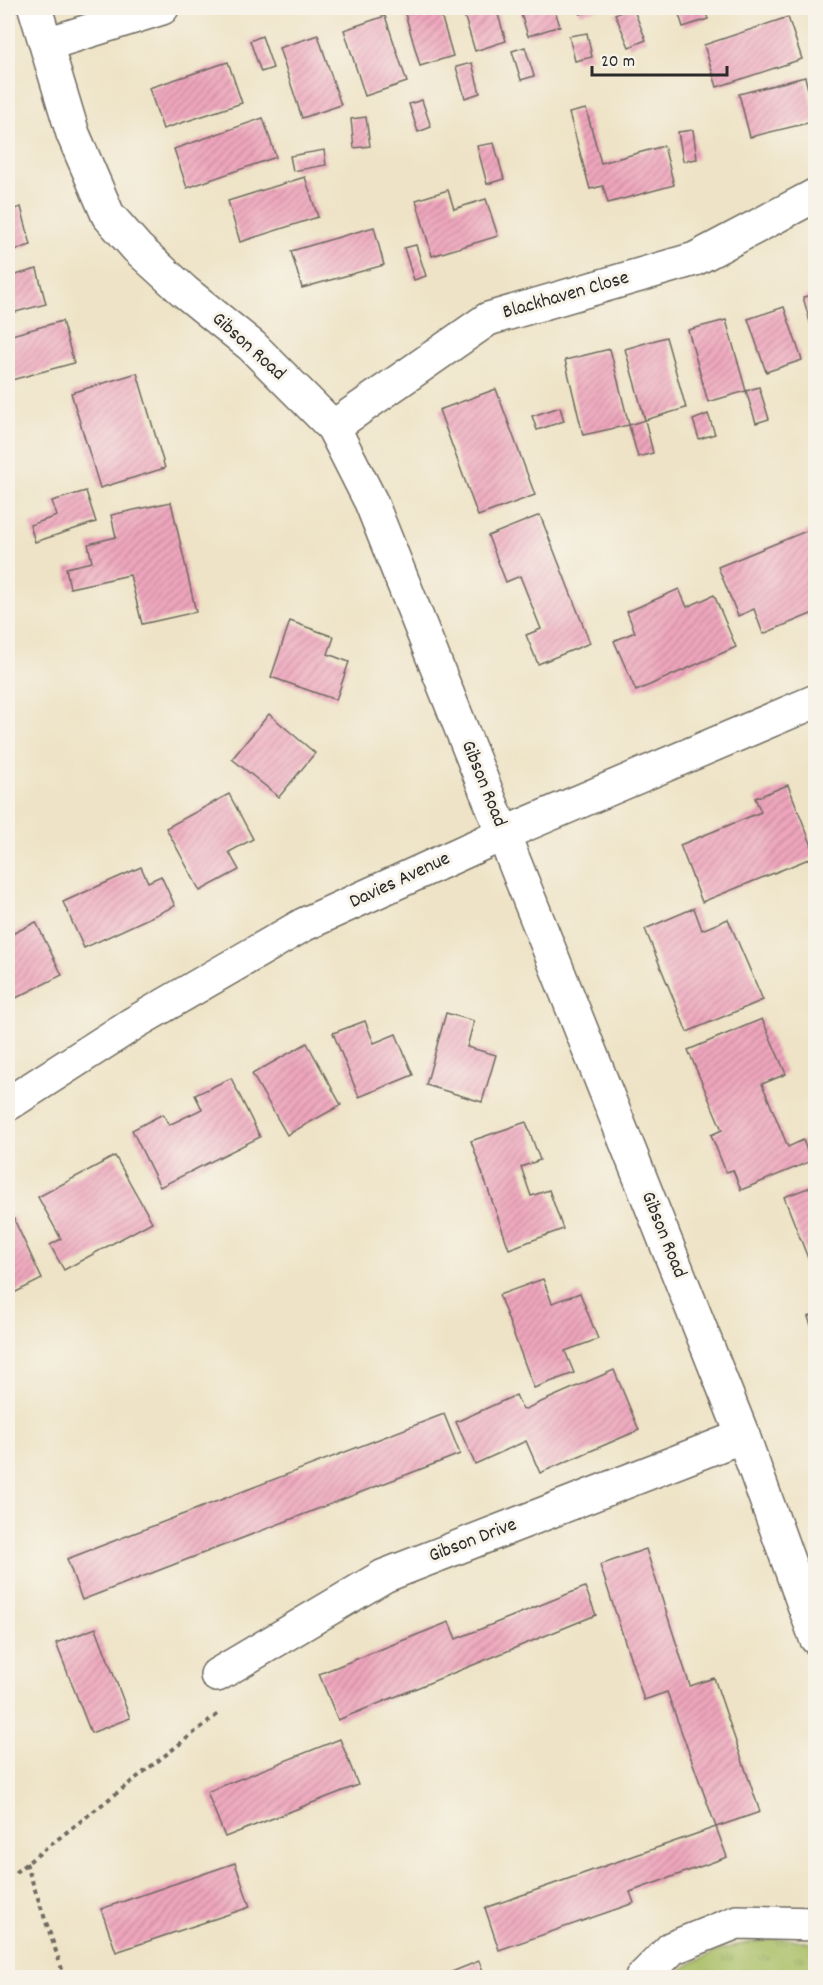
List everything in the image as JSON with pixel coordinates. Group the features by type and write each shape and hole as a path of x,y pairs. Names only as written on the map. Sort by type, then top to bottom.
{"street":[{"name":"Gibson Road","path":"35,8 73,134 108,215 137,248 184,291 252,346 333,427 371,502 743,1436 816,1638"},
{"path":"47,44 162,8"},
{"name":"Blackhaven Close","path":"333,427 488,319 695,259 816,195"},
{"name":"Davies Avenue","path":"8,1104 134,1023 303,926 503,834 816,701"},
{"name":"Gibson Drive","path":"217,1675 384,1576 743,1436"},
{"path":"642,1977 672,1948 737,1922 816,1924"}],"path":[{"path":"8,1878 220,1713 217,1675"},
{"path":"26,1863 65,1977"}],"green space":[{"path":"788,1938 815,1944 815,1977 668,1978 697,1960 725,1949 754,1942"}],"building":[{"path":"439,8 453,56 420,66 404,10"},
{"path":"462,8 496,8 506,41 475,51"},
{"path":"519,8 554,8 560,26 528,36"},
{"path":"578,8 601,8 580,14"},
{"path":"633,8 646,40 629,47 615,14"},
{"path":"677,8 704,8 708,19 683,27"},
{"path":"385,16 407,82 365,96 344,30"},
{"path":"788,17 802,59 717,87 704,45"},
{"path":"587,33 592,57 575,61 569,36"},
{"path":"318,35 341,105 302,118 279,48"},
{"path":"262,36 273,68 261,72 250,41"},
{"path":"525,47 534,76 521,80 512,51"},
{"path":"228,62 242,103 163,129 149,88"},
{"path":"472,63 480,93 465,98 456,67"},
{"path":"805,77 816,121 750,137 739,94"},
{"path":"422,100 431,127 418,132 409,104"},
{"path":"586,109 601,163 664,146 674,185 608,203 603,186 590,189 569,113"},
{"path":"366,117 370,146 354,148 351,119"},
{"path":"263,118 276,157 187,188 174,149"},
{"path":"693,130 697,159 683,161 678,132"},
{"path":"494,143 504,179 487,184 477,146"},
{"path":"324,150 326,165 293,171 290,156"},
{"path":"305,177 318,217 240,242 228,201"},
{"path":"448,190 454,209 486,199 498,236 432,256 416,200"},
{"path":"21,207 31,245 8,252 8,211"},
{"path":"374,227 384,265 302,288 291,251"},
{"path":"416,245 426,276 414,280 404,248"},
{"path":"37,269 46,304 8,314 8,277"},
{"path":"816,294 816,340 815,340 803,297"},
{"path":"784,307 802,360 766,372 748,319"},
{"path":"726,320 746,391 708,402 688,330"},
{"path":"62,321 74,363 8,381 8,336"},
{"path":"666,337 686,408 645,420 625,349"},
{"path":"610,349 629,425 583,435 565,360"},
{"path":"137,373 165,468 100,488 71,393"},
{"path":"759,387 769,419 756,423 746,391"},
{"path":"496,389 535,495 478,516 439,410"},
{"path":"560,407 564,421 537,430 532,416"},
{"path":"708,414 715,434 699,439 693,420"},
{"path":"645,420 653,453 638,457 629,425"},
{"path":"86,491 96,522 35,542 30,525 57,516 52,501"},
{"path":"171,502 196,612 142,624 130,575 70,588 66,568 92,562 88,544 116,537 111,515"},
{"path":"540,515 590,643 538,664 526,635 541,629 520,576 506,582 488,536"},
{"path":"816,527 816,612 763,634 754,609 738,616 718,567"},
{"path":"679,589 687,607 714,595 736,647 636,691 614,641 635,632 627,612"},
{"path":"290,621 334,637 328,654 349,662 336,700 271,677"},
{"path":"269,714 315,753 279,797 232,759"},
{"path":"788,785 816,856 702,902 680,845 761,812 755,798"},
{"path":"229,794 253,839 229,852 239,870 200,891 166,828"},
{"path":"141,867 148,882 161,876 175,906 84,948 63,902"},
{"path":"694,908 702,930 728,919 763,1000 687,1032 645,929"},
{"path":"36,922 62,975 8,1002 8,936"},
{"path":"446,1013 474,1021 467,1047 496,1055 482,1102 426,1085"},
{"path":"762,1019 786,1074 762,1084 788,1147 803,1140 811,1161 741,1190 733,1170 726,1172 711,1135 722,1130 688,1050"},
{"path":"365,1021 374,1043 396,1034 413,1075 359,1097 333,1033"},
{"path":"307,1043 341,1105 287,1135 252,1074"},
{"path":"231,1078 260,1137 160,1187 132,1130 163,1114 169,1125 202,1109 195,1095"},
{"path":"526,1122 540,1160 521,1167 531,1196 549,1190 563,1229 509,1249 471,1141"},
{"path":"115,1156 152,1222 64,1270 50,1245 61,1239 38,1197"},
{"path":"816,1185 816,1276 815,1276 784,1197"},
{"path":"12,1215 42,1279 8,1296 8,1217"},
{"path":"543,1279 552,1303 580,1293 598,1339 565,1351 574,1373 534,1388 499,1295"},
{"path":"816,1314 816,1336 815,1336 808,1317"},
{"path":"614,1370 639,1430 540,1473 526,1441 475,1464 456,1422 516,1395 523,1410"},
{"path":"444,1414 460,1454 82,1600 67,1559"},
{"path":"646,1549 690,1686 714,1678 760,1812 716,1827 667,1692 644,1700 600,1565"},
{"path":"585,1587 596,1615 338,1720 319,1674 449,1622 456,1639"},
{"path":"96,1628 130,1718 91,1733 56,1643"},
{"path":"340,1739 358,1785 225,1837 207,1792"},
{"path":"716,1827 727,1857 630,1892 634,1903 499,1950 485,1908"},
{"path":"235,1863 250,1907 116,1952 101,1909"},
{"path":"479,1961 485,1978 439,1978 439,1977"}]}
